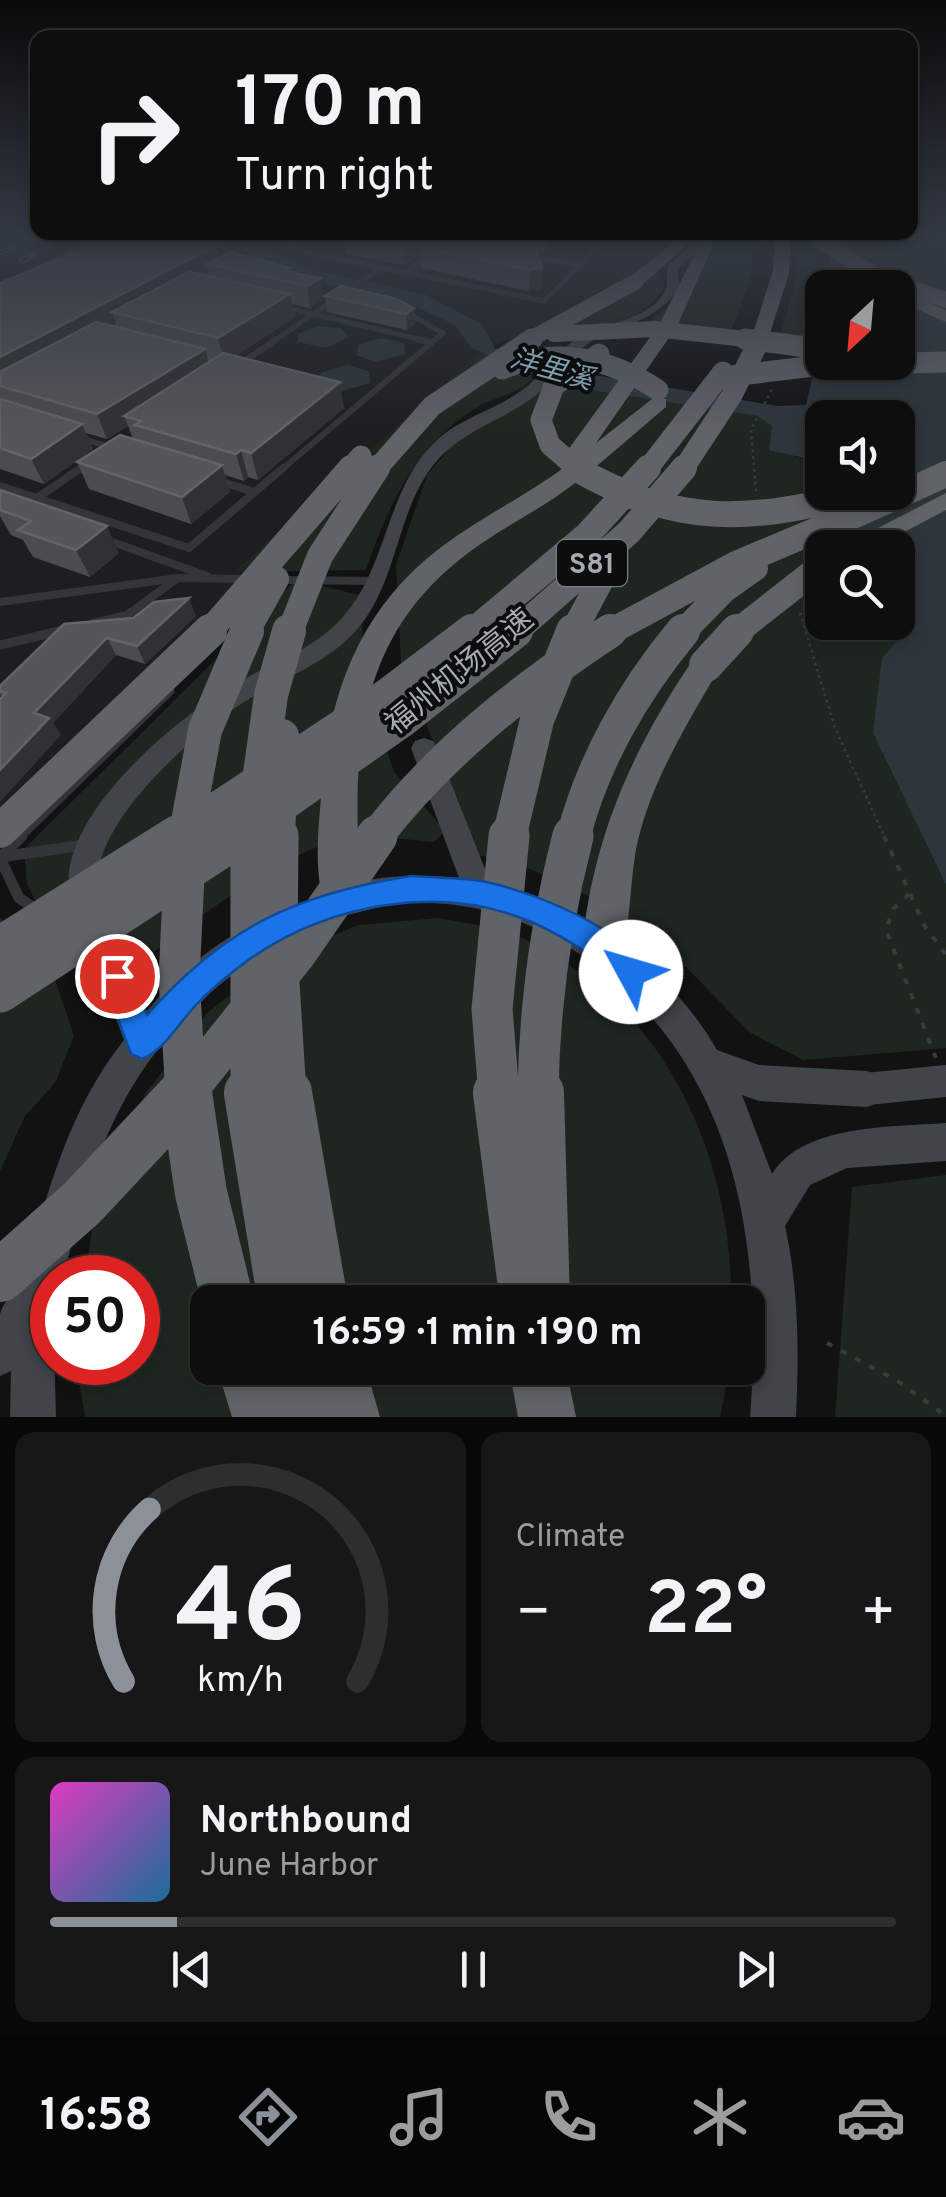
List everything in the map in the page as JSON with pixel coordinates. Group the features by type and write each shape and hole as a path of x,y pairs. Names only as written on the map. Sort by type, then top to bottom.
{"highway":[{"path":"281,1285 253,1123 245,886 260,746 272,685 296,609 352,501 410,428 442,398 516,347 596,303"},
{"path":"677,303 642,332 608,349 551,390 541,416 549,442 574,468 638,500 680,512 737,517 946,520"},
{"path":"522,509 556,479 624,388 680,303"},
{"name":"福州机场高速","path":"0,947 268,780 447,650 590,532 729,364 754,303"},
{"name":"福州机场高速","path":"0,992 289,804 470,666 632,530 748,371 774,303"},
{"path":"916,303 946,317"},
{"path":"0,830 116,725 216,625 398,417 463,367 540,336 627,327 673,329 805,347"},
{"path":"915,357 946,360"},
{"path":"318,1285 299,1210 279,1055 274,893 282,735 299,654 322,584 354,517 420,431 456,398 511,364 567,358 598,362 636,373 658,390 666,414 662,434 638,476"},
{"path":"341,900 337,807 342,738 354,682 375,634 410,588 448,555 522,509 659,403 693,386 777,368 946,360"},
{"path":"868,516 946,470"},
{"path":"544,1285 540,1031 551,921 571,830 620,720 671,644 744,575 868,516 946,470"},
{"path":"223,1285 200,1203 180,1054 178,936 189,800 204,732 234,651 328,494"},
{"path":"19,1283 52,1234 135,1150 225,1045 392,817 528,684 653,604 720,568 868,516 946,500"},
{"path":"523,1285 506,1196 492,1011 511,820 542,695 587,598 632,530"},
{"path":"603,948 610,872 650,755 706,666 742,625 805,578"},
{"path":"251,1385 260,1417"},
{"path":"298,1385 304,1417"},
{"path":"343,1385 351,1417"},
{"path":"542,1385 549,1417"},
{"path":"548,1385 549,1417"}],"main road":[{"path":"142,1043 128,998 86,908 83,874 92,844 120,800 227,701 326,645 350,625 377,582 390,531 414,480 444,444 482,414 522,398 580,342 647,315 659,303"},
{"path":"424,748 480,894"},
{"path":"0,1354 19,1283 98,1112 142,1043 188,992 237,951 288,920 341,900 411,889 480,894 543,913 603,948 658,998 708,1064 742,1135 767,1219 778,1294 778,1375 773,1417"},
{"path":"708,1064 758,1083 867,1088 943,1073"},
{"path":"767,1219 796,1172 846,1149 946,1142"},
{"path":"19,1283 33,1417"}],"lane":[{"path":"249,375 231,370 331,303"},
{"path":"0,486 189,548 442,332 392,305"},
{"path":"281,307 431,342"},
{"path":"340,399 358,404"},
{"path":"75,436 130,453"},
{"path":"37,498 127,438"},
{"path":"201,475 254,492"},
{"path":"98,536 214,579"},
{"path":"0,602 178,578 377,582"},
{"path":"0,645 127,615 178,578"},
{"path":"191,668 261,580"},
{"path":"0,858 133,732 180,680"},
{"path":"0,858 92,844"},
{"path":"0,858 19,898 106,956"}],"path":[{"path":"756,496 750,449 756,421 768,398"},
{"path":"798,609 835,728 910,894 945,954"},
{"path":"910,894 893,909 886,930 943,1073"},
{"path":"826,1344 899,1382 946,1416"}],"shaded area":[{"path":"0,303 408,303 455,325 471,347 480,351 235,570 261,570 0,820"},
{"path":"408,303 442,303 482,324 495,348 540,366 778,406 805,405 805,458 769,450 772,426 757,416 602,392 530,373 471,348 455,325"},
{"path":"436,303 586,303 542,329 491,346"},
{"path":"601,303 650,303 617,321 557,329"},
{"path":"672,303 742,303 730,332 647,323"},
{"path":"789,303 805,303 805,340 780,337"},
{"path":"915,303 946,303 946,885 873,733 882,658 898,640 915,640 915,530 842,530 838,510 915,510 915,400 807,400 812,380 915,380"},
{"path":"317,326 341,328 349,337 326,348 298,342 298,334"},
{"path":"382,338 404,343 405,354 376,362 356,355 359,344"},
{"path":"480,351 530,373 532,379 518,390 471,411 434,443 393,502 366,570 233,572"},
{"path":"347,365 369,371 370,383 339,392 316,380 322,372"},
{"path":"551,379 602,392 757,416 772,426 796,457 805,459 805,510 833,510 845,530 805,530 805,640 899,640 873,733 946,885 946,1048 803,1060 749,1032 687,968 599,901 530,869 479,855 401,662 396,565 427,475 465,430 491,414 527,401"},
{"path":"296,580 364,596 361,607 365,683 394,772 445,831 434,842 357,837 330,842 298,855 231,895 115,983 34,898 27,884 24,849"},
{"path":"0,917 53,974 74,1036 55,1083 25,1116 0,1171"},
{"path":"438,918 513,934 596,985 633,1020 663,1060 708,1152 721,1202 730,1285 190,1285 190,1385 727,1385 720,1417 85,1417 80,1385 160,1385 160,1255 89,1255 94,1212 145,1094 208,1012 281,956 359,925"},
{"path":"946,1175 946,1417 835,1417 852,1187"}],"building":[{"path":"0,303 104,303 0,357"},
{"path":"129,303 275,303 218,338 112,312"},
{"path":"357,303 404,303 414,308 406,314"},
{"path":"96,322 205,349 97,414 0,386 0,372"},
{"path":"223,353 340,382 251,453 241,450 236,454 135,425 141,421 124,416"},
{"path":"0,399 82,424 31,459 0,448"},
{"path":"120,435 222,465 182,497 77,462"},
{"path":"0,490 107,526 76,550 18,530 31,521 0,510"},
{"path":"189,598 137,646 107,638 34,713 49,718 0,770 0,699 6,693 0,691 0,686 64,624 133,618 154,602"}],"route":[{"path":"117,976 142,1043 188,992 237,951 288,920 341,900 411,889 480,894 543,913 603,948 631,972"}],"water label":[{"name":"洋里溪","path":"552,368"}]}
